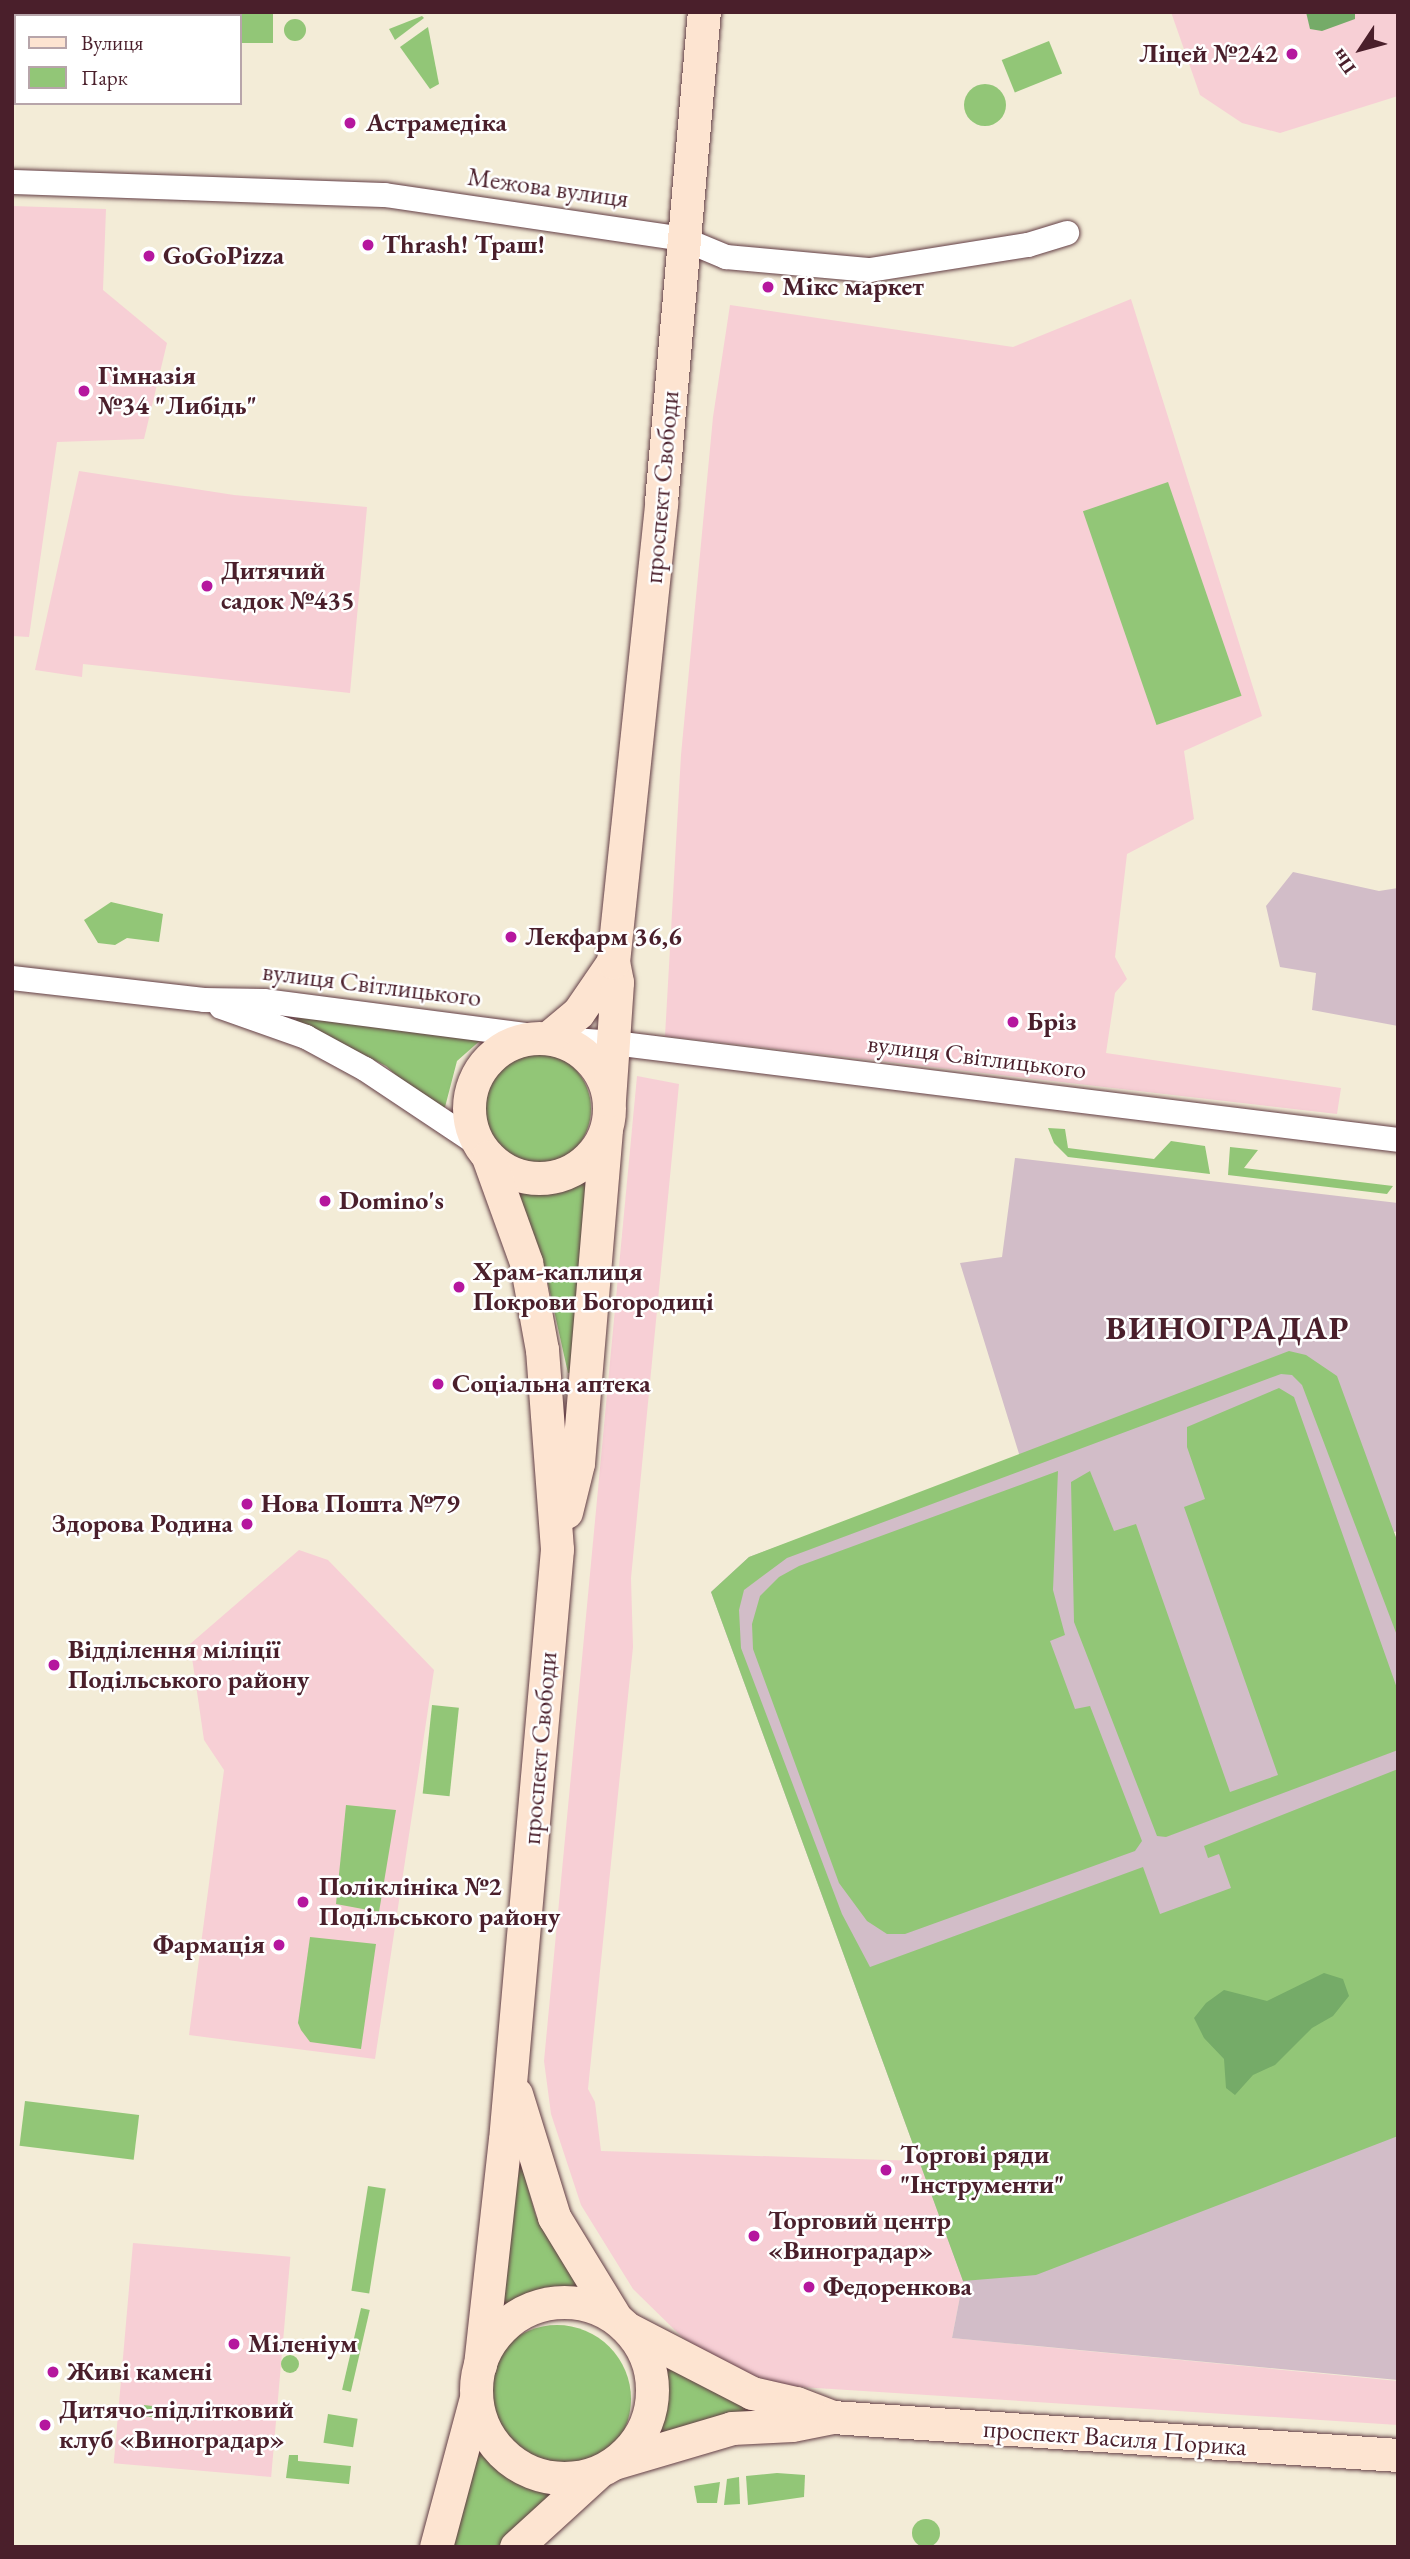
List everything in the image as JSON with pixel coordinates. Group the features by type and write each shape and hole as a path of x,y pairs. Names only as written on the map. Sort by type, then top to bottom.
{"street":[{"name":"проспект Свободи","path":"480,2365 510,2073 557,1549 578,1463 614,1042 617,982 613,962 704,12"},
{"name":"Межова вулиця","path":"12,181 385,195 683,239 726,257 870,270 1028,245 1067,233"},
{"name":"проспект Свободи","path":"540,1037 578,1013 613,962"},
{"name":"вулиця Світлицького","path":"12,978 204,1000 264,1001 540,1037 614,1042 1398,1140"},
{"name":"вулиця Світлицького","path":"204,1000 306,1037 365,1069 484,1151"},
{"path":"540,1037 584,1054 601,1075 608,1113 582,1163 556,1176 527,1177 484,1151 469,1104 476,1076 494,1054 540,1037"},
{"name":"проспект Свободи","path":"484,1151 526,1262 542,1350 557,1549"},
{"name":"проспект Свободи","path":"510,2073 554,2217 621,2323"},
{"path":"436,2547 476,2398 480,2365 506,2323 535,2306 584,2304 621,2323 646,2357 653,2390 642,2431 607,2467 516,2547"},
{"name":"проспект Василя Порика","path":"621,2323 752,2393 796,2403 832,2417"},
{"path":"476,2398 490,2437 519,2466 550,2477 607,2467"},
{"name":"проспект Василя Порика","path":"607,2467 732,2428 792,2425 832,2417 1398,2455"}],"shaded area":[{"name":"Ліцей №242","path":"1171,12 1398,12 1398,96 1280,133 1242,123 1200,95"},
{"name":"Гімназія №34 \"Либідь\"","path":"12,206 106,209 103,290 167,343 144,439 57,442 29,637 12,636"},
{"path":"1131,299 1262,716 1184,751 1194,819 1127,854 1115,957 1127,979 1115,993 1106,1053 1341,1088 1337,1114 665,1036 681,755 713,417 730,305 1013,347"},
{"name":"Дитячий садок №435","path":"79,471 234,495 367,507 350,693 83,664 82,677 35,670"},
{"path":"1293,872 1379,891 1398,888 1398,1026 1312,1010 1316,973 1280,967 1266,906"},
{"path":"637,1076 679,1084 631,1578 633,1647 588,2089 595,2102 601,2151 919,2161 963,2281 952,2338 1398,2381 1398,2425 784,2386 729,2367 683,2338 633,2289 581,2205 551,2114 544,2061"},
{"path":"1015,1158 1398,1203 1398,1531 1394,1532 1398,1543 1398,2380 952,2338 963,2281 711,1592 749,1557 1020,1457 960,1263 1002,1257"},
{"name":"Поліклініка №2 Подільського району","path":"299,1550 328,1560 434,1670 375,2059 189,2035 224,1770 204,1740 190,1644"},
{"path":"133,2243 290,2257 271,2477 114,2463"}],"green space":[{"path":"143,12 273,12 273,43 242,43 242,14"},
{"path":"1306,12 1355,12 1355,19 1322,31 1310,29"},
{"path":"422,16 424,18 395,40 389,29"},
{"path":"295,19 303,22 306,30 303,38 295,41 287,38 284,30 287,22"},
{"path":"428,27 439,84 430,89 400,47"},
{"path":"1049,41 1062,73 1015,93 1002,60"},
{"path":"985,84 1000,90 1006,105 1000,120 985,126 970,120 964,105 970,90"},
{"path":"1168,482 1242,696 1156,725 1083,511"},
{"path":"111,902 163,914 159,942 127,938 115,945 98,943 84,920"},
{"path":"298,1012 483,1038 457,1061 445,1107 438,1113 386,1066 296,1021"},
{"path":"533,1051 555,1055 574,1068 587,1087 591,1109 587,1131 574,1150 555,1163 533,1167 511,1163 492,1150 479,1131 475,1109 479,1087 492,1068 511,1055"},
{"path":"1048,1128 1065,1129 1068,1148 1154,1159 1171,1141 1205,1146 1210,1174 1068,1157 1054,1143"},
{"path":"1230,1147 1258,1150 1244,1168 1393,1186 1387,1194 1228,1175"},
{"path":"591,1172 578,1372 568,1373 547,1279 507,1188 534,1193 556,1191"},
{"path":"1289,1351 1306,1355 1337,1376 1398,1543 1398,1638 1302,1385 1292,1375 1281,1374 787,1558 744,1590 739,1610 741,1648 842,1914 870,1967 1143,1867 1160,1914 1231,1888 1219,1854 1208,1858 1204,1846 1398,1769 1398,2136 1036,2275 963,2281 711,1592 749,1557"},
{"path":"1279,1388 1294,1397 1398,1691 1398,1750 1166,1837 1157,1836 1074,1622 1071,1482 1090,1471 1114,1531 1136,1524 1230,1792 1278,1775 1184,1507 1205,1499 1187,1447 1187,1427"},
{"path":"1058,1471 1053,1590 1065,1635 1050,1641 1075,1709 1090,1706 1142,1841 1135,1851 905,1934 887,1934 867,1921 839,1883 753,1649 752,1624 760,1596 779,1577 799,1566"},
{"path":"432,1705 459,1708 450,1796 423,1794"},
{"path":"346,1805 396,1810 379,1912 336,1904"},
{"path":"310,1937 376,1944 361,2049 310,2042 301,2030 298,2023"},
{"path":"1324,1973 1343,1979 1349,1996 1333,2016 1312,2028 1275,2065 1253,2075 1235,2095 1226,2088 1224,2059 1204,2038 1194,2018 1206,2003 1224,1990 1267,2001"},
{"path":"25,2101 139,2115 134,2160 20,2146"},
{"path":"513,2136 536,2216 578,2286 576,2292 530,2297 498,2318"},
{"path":"368,2186 386,2189 369,2294 351,2291"},
{"path":"361,2308 370,2310 351,2392 342,2390"},
{"path":"557,2325 585,2331 609,2347 625,2371 631,2399 625,2427 609,2451 585,2467 557,2473 529,2467 505,2451 489,2427 483,2399 489,2371 505,2347 529,2331"},
{"path":"290,2355 296,2358 299,2364 296,2370 290,2373 284,2370 281,2364 284,2358"},
{"path":"662,2360 773,2407 643,2446 660,2423 665,2399"},
{"path":"144,2405 169,2408 167,2419 143,2416"},
{"path":"328,2414 358,2419 353,2447 323,2443"},
{"path":"474,2431 485,2452 503,2469 534,2486 551,2488 552,2496 500,2547 443,2547"},
{"path":"289,2455 298,2455 298,2461 351,2466 349,2484 286,2478"},
{"path":"777,2473 805,2475 804,2497 748,2505 746,2476"},
{"path":"739,2477 740,2504 724,2505 727,2479"},
{"path":"720,2482 717,2503 697,2503 694,2486"},
{"path":"926,2519 936,2523 940,2533 936,2543 926,2547 916,2543 912,2533 916,2523"}],"place":[{"name":"Ліцей №242","path":"1292,54"},
{"name":"Астрамедіка","path":"350,123"},
{"name":"Thrash! Траш!","path":"368,245"},
{"name":"GoGoPizza","path":"149,256"},
{"name":"Мікс маркет","path":"768,287"},
{"name":"Гімназія №34 \"Либідь\"","path":"84,391"},
{"name":"Дитячий садок №435","path":"207,586"},
{"name":"Лекфарм 36,6","path":"511,937"},
{"name":"Бріз","path":"1013,1022"},
{"name":"Domino's","path":"325,1201"},
{"name":"Храм-каплиця Покрови Богородиці","path":"459,1287"},
{"name":"Соціальна аптека","path":"438,1384"},
{"name":"Нова Пошта №79","path":"247,1504"},
{"name":"Здорова Родина","path":"247,1524"},
{"name":"Відділення міліції Подільського району","path":"54,1665"},
{"name":"Поліклініка №2 Подільського району","path":"303,1902"},
{"name":"Фармація","path":"279,1945"},
{"name":"Торгові ряди \"Інструменти\"","path":"886,2170"},
{"name":"Торговий центр «Виноградар»","path":"754,2236"},
{"name":"Федоренкова","path":"809,2287"},
{"name":"Міленіум","path":"234,2344"},
{"name":"Живі камені","path":"53,2372"},
{"name":"Дитячо-підлітковий клуб «Виноградар»","path":"45,2425"}],"district":[{"name":"ВИНОГРАДАР","path":"1228,1328"}]}
